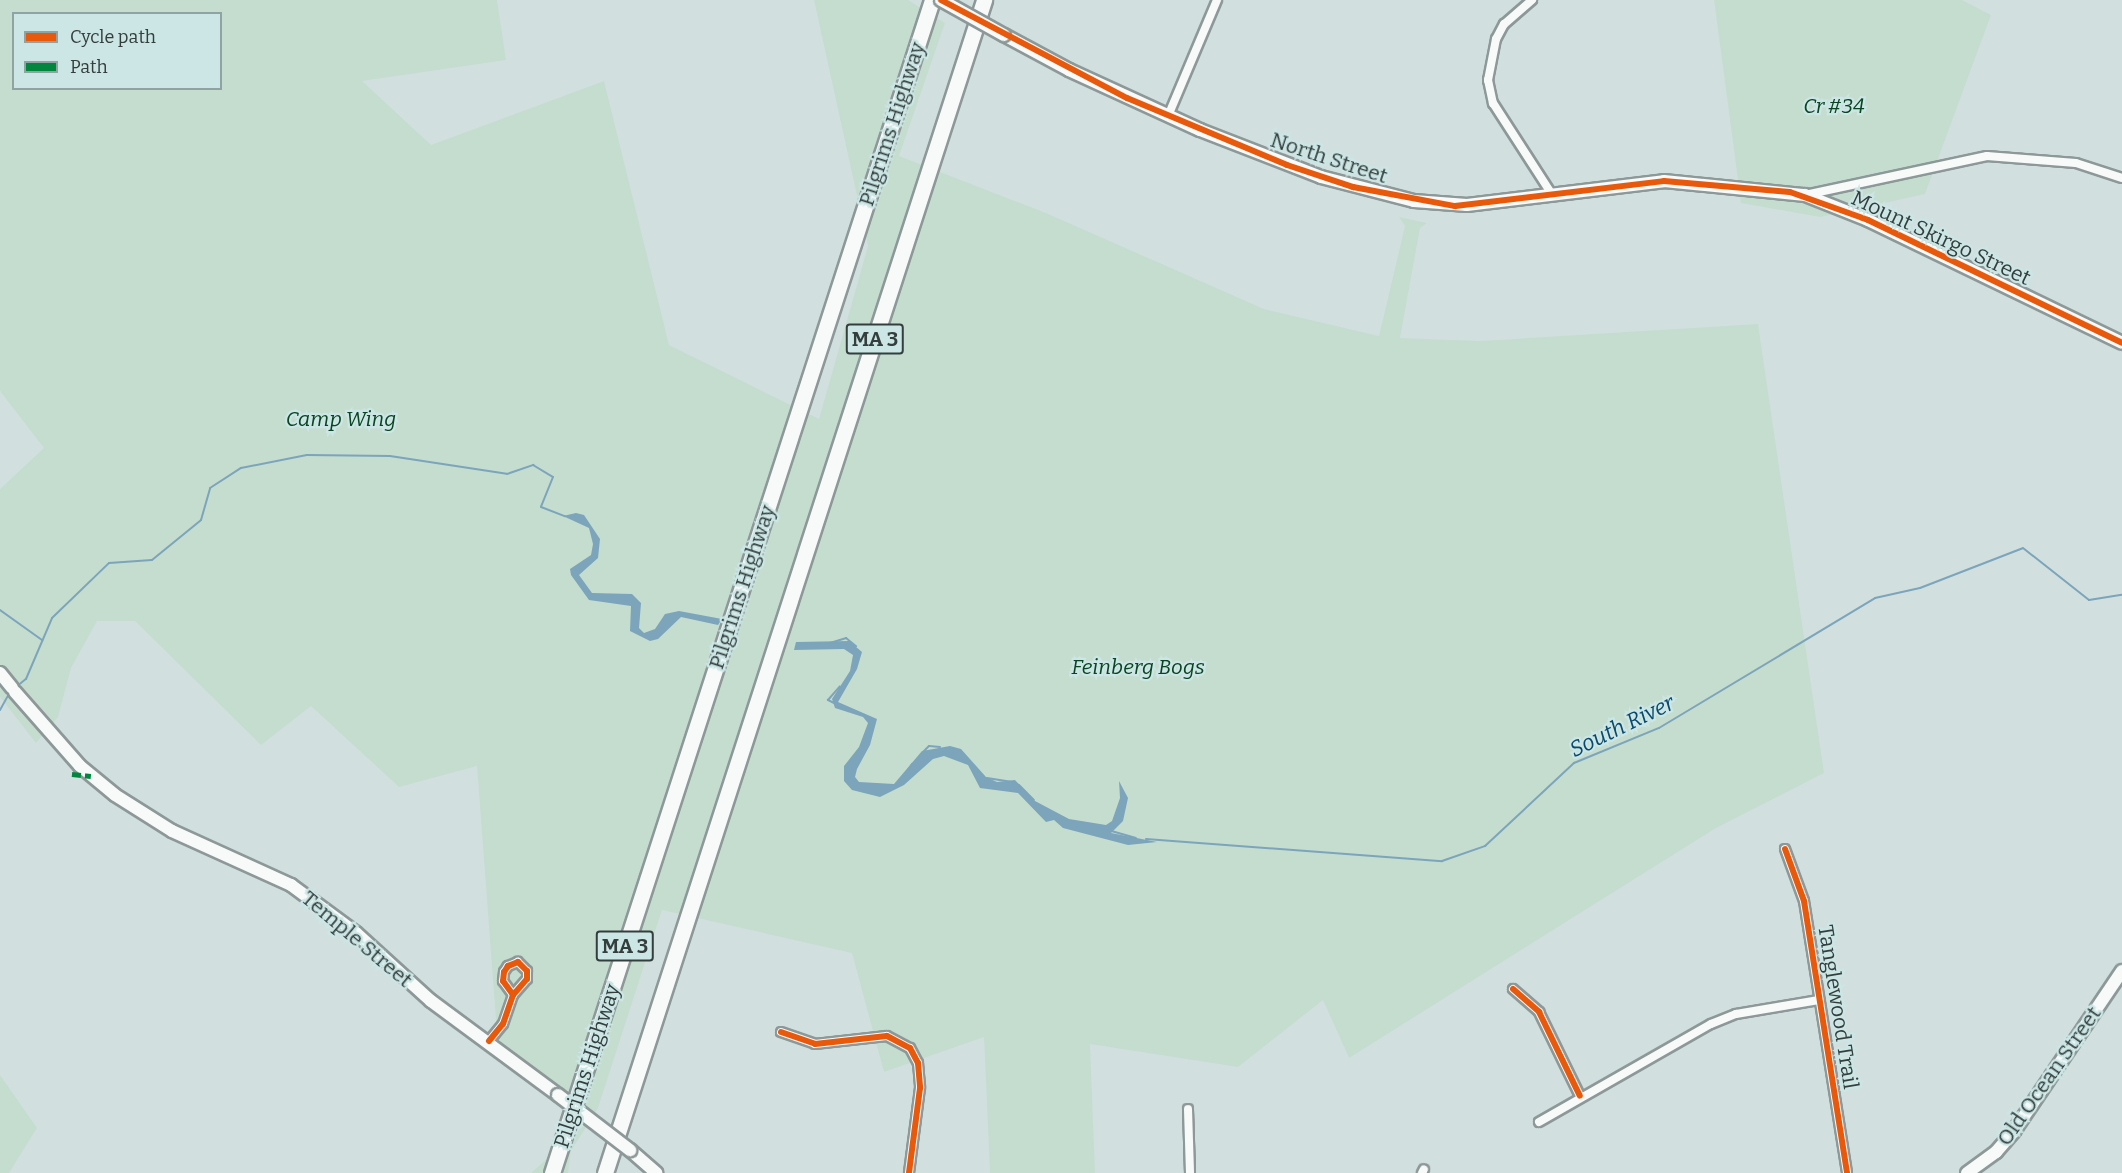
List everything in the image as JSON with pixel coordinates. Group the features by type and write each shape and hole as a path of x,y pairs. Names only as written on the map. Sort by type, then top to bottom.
{"highway":[{"name":"Pilgrims Highway","path":"552,1173 932,0"},
{"name":"MA 3","path":"605,1173 984,0"}],"street":[{"name":"North Street","path":"941,0 1004,35 1168,116 1313,175 1406,199 1467,205 1664,181 1739,185"},
{"path":"1168,116 1217,0"},
{"path":"1532,0 1504,24 1496,39 1488,80 1493,103 1551,194"},
{"path":"1805,195 1988,156 2076,163 2122,178"},
{"name":"Mount Skirgo Street","path":"1739,185 1805,195 1868,220 2122,343"},
{"name":"Temple Street","path":"0,673 80,766 115,795 172,831 291,885 356,933 431,1001 489,1041 630,1150 656,1173"},
{"name":"Tanglewood Trail","path":"1785,849 1804,901 1848,1173"},
{"name":"Old Ocean Street","path":"1967,1173 1996,1152 2014,1131 2122,971"},
{"path":"1513,989 1539,1012 1580,1096"},
{"path":"489,1041 503,1024 513,995"},
{"path":"1539,1122 1580,1096 1736,1014 1819,1000"},
{"path":"781,1032 799,1040 824,1044 887,1036 910,1048 918,1064 920,1088 909,1173"},
{"path":"1188,1109 1190,1173"}],"green space":[{"path":"0,0 497,0 506,60 362,81 431,145 604,81 669,345 819,419 868,246 814,0 908,0 945,23 899,156 1046,213 1264,309 1379,336 1405,226 1399,217 1427,223 1420,228 1400,338 1480,341 1758,324 1824,773 1716,828 1349,1058 1323,1000 1238,1067 1090,1044 1095,1173 990,1173 984,1037 884,1072 852,953 662,910 598,1108 571,1151 568,1173 531,1173 590,1120 499,1060 477,766 399,787 311,706 261,745 135,621 97,621 71,668 58,717 36,743 0,697 0,489 44,448 0,391"},
{"name":"Cr #34","path":"1714,0 1962,0 1991,15 1925,194 1820,217 1741,203"},
{"path":"0,1075 37,1128 9,1173 0,1173"}],"water":[{"path":"576,513 584,515 600,539 598,558 579,575 592,593 632,594 641,603 639,628 644,633 655,629 665,614 679,611 722,619 718,625 681,617 658,639 650,641 630,631 631,606 589,600 571,575 570,569 591,555 593,544 589,528 563,516"},
{"path":"849,641 862,652 857,669 838,702 877,719 870,745 857,769 855,777 859,782 894,784 922,751 950,746 961,749 986,777 997,782 1015,780 1035,801 1069,819 1106,825 1112,821 1120,798 1119,781 1128,798 1123,821 1111,833 1157,842 1128,845 1063,828 1054,820 1046,822 1018,793 980,788 968,765 944,756 933,759 904,785 880,797 852,790 844,781 844,766 859,747 868,723 863,717 835,708 832,699 850,671 853,655 844,649 794,650 796,642"}],"waterway":[{"name":"South River","path":"16,687 26,679 52,618 109,563 152,560 201,520 210,488 241,468 307,455 390,456 507,474 533,465 553,477 541,507 565,516"},
{"name":"South River","path":"1146,839 1442,861 1485,846 1574,763 1659,728 1875,598 1920,588 2023,548 2089,600 2122,595"},
{"path":"0,610 42,640"},
{"name":"South River","path":"830,643 846,638 856,646"},
{"name":"South River","path":"834,703 828,700 840,686"},
{"name":"South River","path":"0,710 10,692"},
{"name":"South River","path":"924,751 929,746 940,747"},
{"name":"South River","path":"903,777 912,764"},
{"name":"South River","path":"987,778 1011,782"},
{"name":"South River","path":"1019,785 1034,800"},
{"name":"South River","path":"1108,830 1136,838"}],"marked path":[{"path":"72,774 91,776"}],"cycle path":[{"path":"941,0 1127,98 1287,165 1353,187 1455,206 1664,181 1790,192 1868,220 2122,343"},
{"path":"1785,849 1804,901 1847,1173"},
{"path":"489,1041 503,1024 513,995 527,979 527,971 518,962 508,966 504,972 503,981 513,995"},
{"path":"1513,989 1539,1012 1580,1096"},
{"path":"781,1032 815,1044 887,1036 910,1048 918,1063 920,1088 909,1173"}],"park label":[{"name":"Camp Wing","path":"341,419"},
{"name":"Feinberg Bogs","path":"1138,667"}]}
